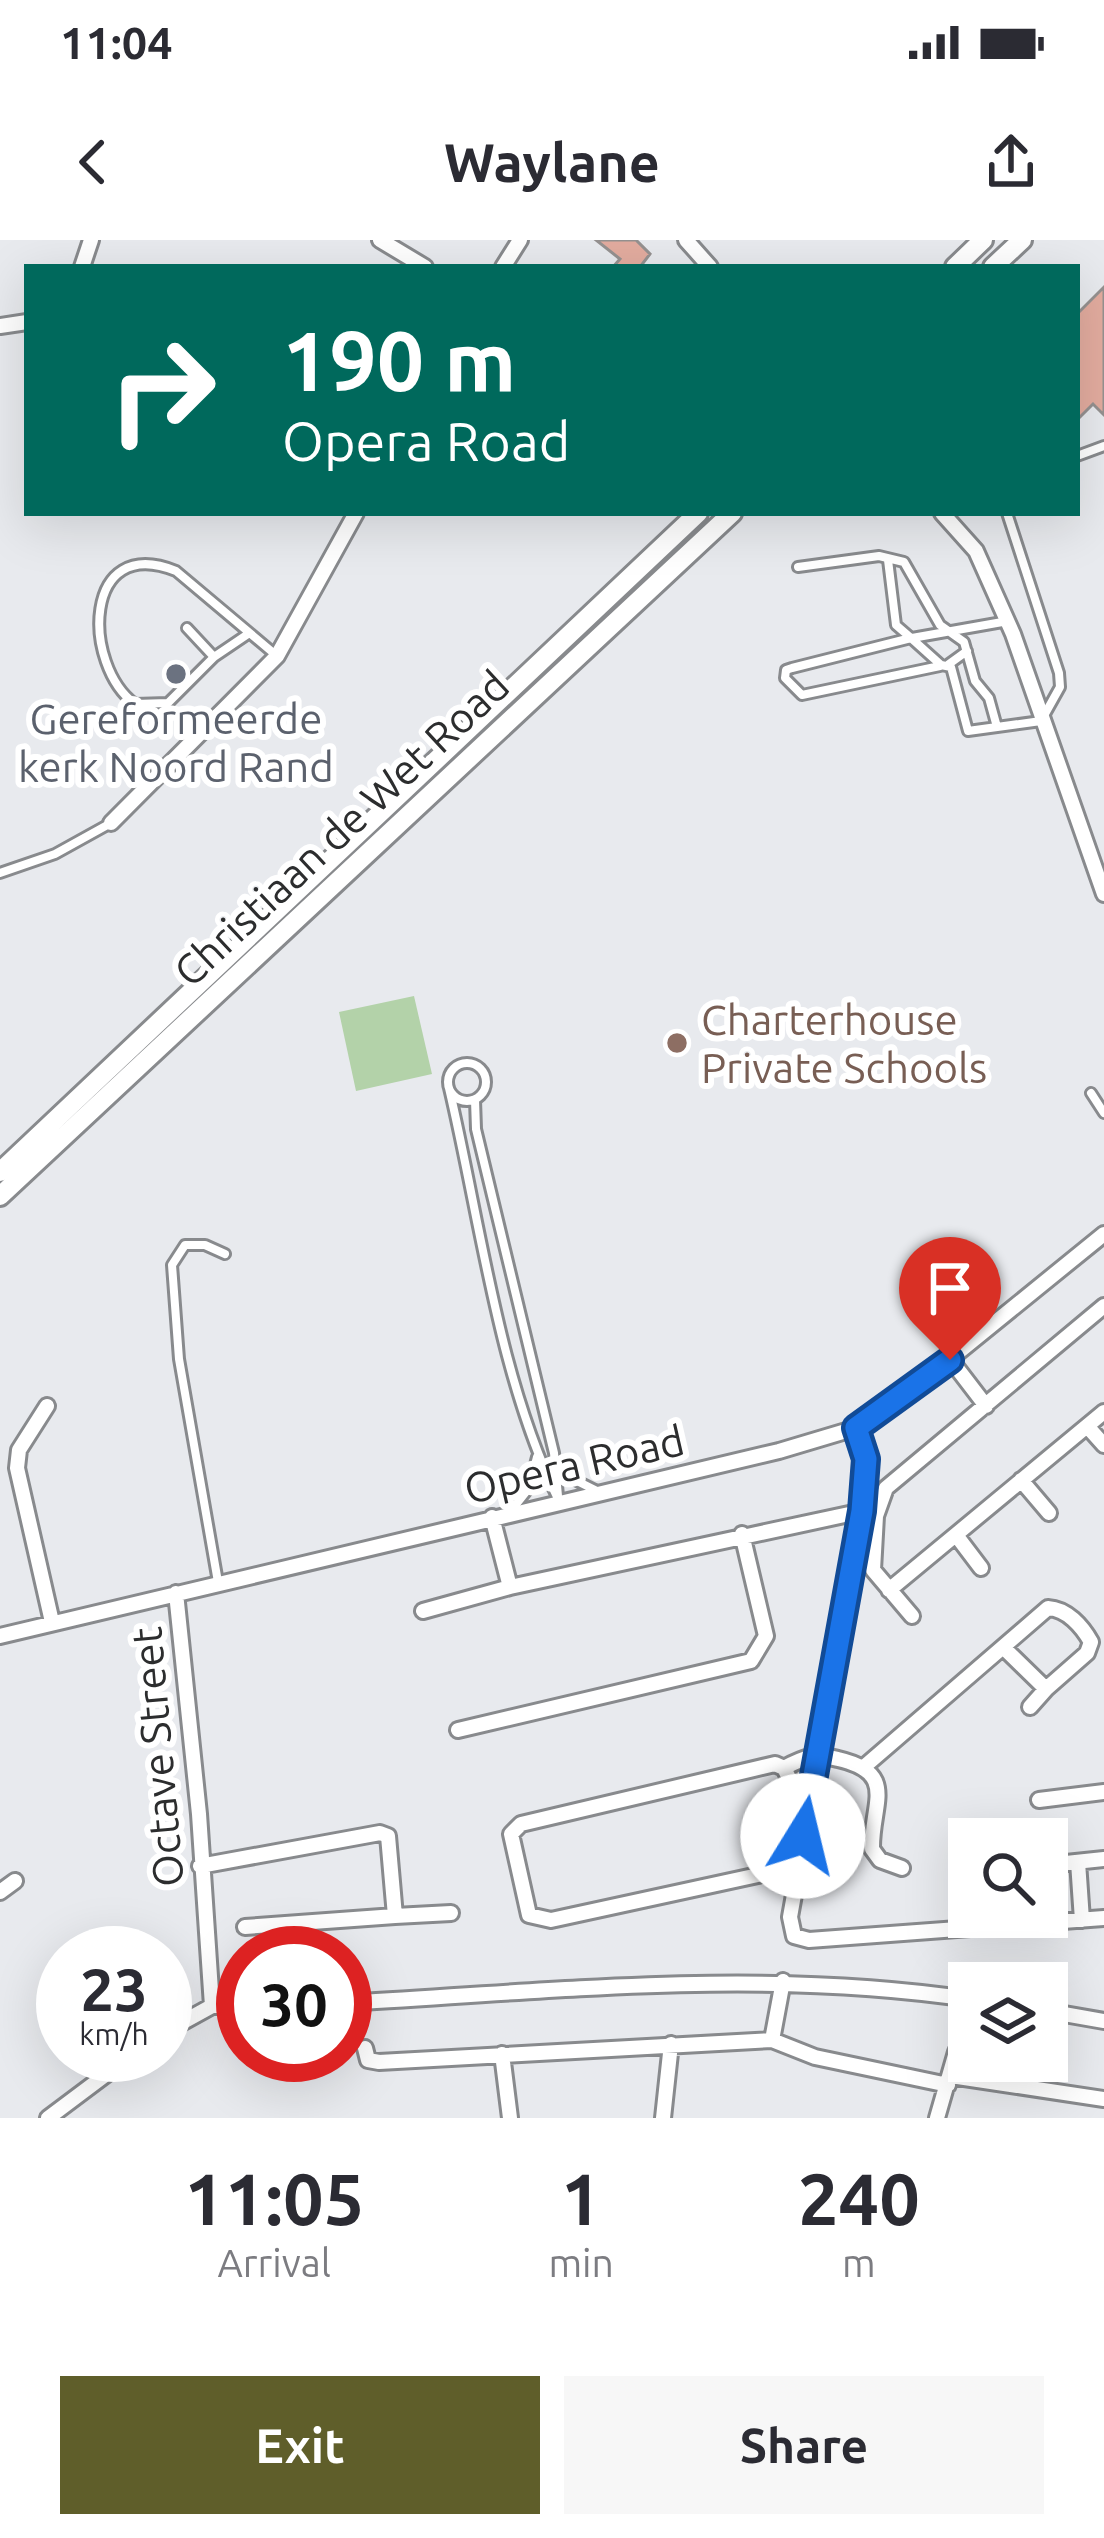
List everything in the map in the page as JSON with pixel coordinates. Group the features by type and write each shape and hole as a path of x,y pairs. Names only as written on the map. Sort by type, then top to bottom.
{"main road":[{"path":"958,264 983,240"},
{"path":"996,264 1022,240"},
{"name":"Christiaan de Wet Road","path":"0,1172 695,516"},
{"name":"Christiaan de Wet Road","path":"0,1196 729,516"}],"street":[{"path":"380,240 420,264"},
{"path":"686,240 707,264"},
{"path":"111,823 277,656 352,516"},
{"path":"945,516 976,550 1007,621 1104,894"},
{"name":"Opera Road","path":"0,1636 778,1451 856,1428 950,1360 1104,1234"},
{"path":"912,1616 876,1578 872,1556 876,1516 886,1488 1104,1306"},
{"path":"950,1360 986,1406"},
{"path":"47,1406 20,1450 16,1468 52,1622"},
{"path":"889,1590 1104,1412"},
{"path":"1088,1426 1104,1445"},
{"path":"856,1428 866,1459 862,1511 816,1754 790,1917 794,1936 809,1940 1104,1918"},
{"path":"1022,1480 1048,1513"},
{"path":"423,1611 509,1587 862,1511"},
{"path":"492,1516 509,1587"},
{"path":"458,1730 751,1660 766,1636 742,1534"},
{"path":"956,1534 981,1568"},
{"name":"Octave Street","path":"176,1593 212,2006"},
{"path":"865,1766 1048,1608 1066,1613 1090,1642 1087,1653 1030,1707"},
{"path":"1004,1648 1046,1689"},
{"path":"784,1768 816,1754 865,1766 876,1781 878,1796 872,1850 880,1860 902,1868"},
{"path":"775,1763 784,1768 788,1776 772,1868 550,1920 529,1916 511,1834 521,1823 775,1763"},
{"path":"1039,1800 1104,1792"},
{"path":"200,1866 385,1834 390,1840 394,1916"},
{"path":"1068,1863 1104,1859"},
{"path":"1078,1862 1082,1920"},
{"path":"0,1892 15,1881"},
{"path":"270,1926 451,1913"},
{"path":"772,2040 782,1981"},
{"path":"372,2001 782,1981 948,1997"},
{"path":"192,2017 216,2006"},
{"path":"1068,2014 1104,2020"},
{"path":"372,2062 772,2040 815,2057 948,2080"},
{"path":"663,2118 671,2044"},
{"path":"502,2054 509,2118"},
{"path":"48,2118 96,2082"},
{"path":"937,2118 948,2082"},
{"path":"965,2082 1104,2099"}],"lane":[{"path":"888,560 896,625 945,664 968,731 1041,721 1060,687 1059,673 1008,516"},
{"path":"798,567 880,556 908,566 940,625 967,650 975,681 989,698 998,727"},
{"path":"248,634 214,657 168,703 135,704 119,691 105,655 98,610 104,586 135,568 163,566 277,656"},
{"path":"967,650 945,664 802,695 784,678 792,668 910,638 955,634 1007,621"},
{"path":"187,628 214,657"},
{"path":"955,686 975,681"},
{"path":"0,873 55,854 111,823"},
{"path":"464,1064 476,1065 487,1080 476,1100 476,1129 555,1460 559,1501 537,1456 490,1296 483,1231 449,1088 453,1070 464,1064"},
{"path":"449,1088 463,1101 476,1100"},
{"path":"1091,1093 1104,1112"},
{"path":"218,1582 189,1426 172,1264 184,1245 205,1245 225,1254"},
{"path":"509,1513 529,1488 537,1456"},
{"path":"555,1460 575,1480 600,1492"}],"green space":[{"path":"414,996 432,1074 356,1091 339,1012"}],"building":[{"path":"596,240 636,240 650,254 642,264 616,264 620,259"},
{"path":"1104,287 1104,415 1093,404 1080,417 1080,311"}],"place":[{"name":"Gereformeerde kerk Noord Rand","path":"176,674"},
{"name":"Charterhouse Private Schools","path":"677,1043"}],"route":[{"path":"803,1836 867,1476 856,1428 950,1360"}]}
